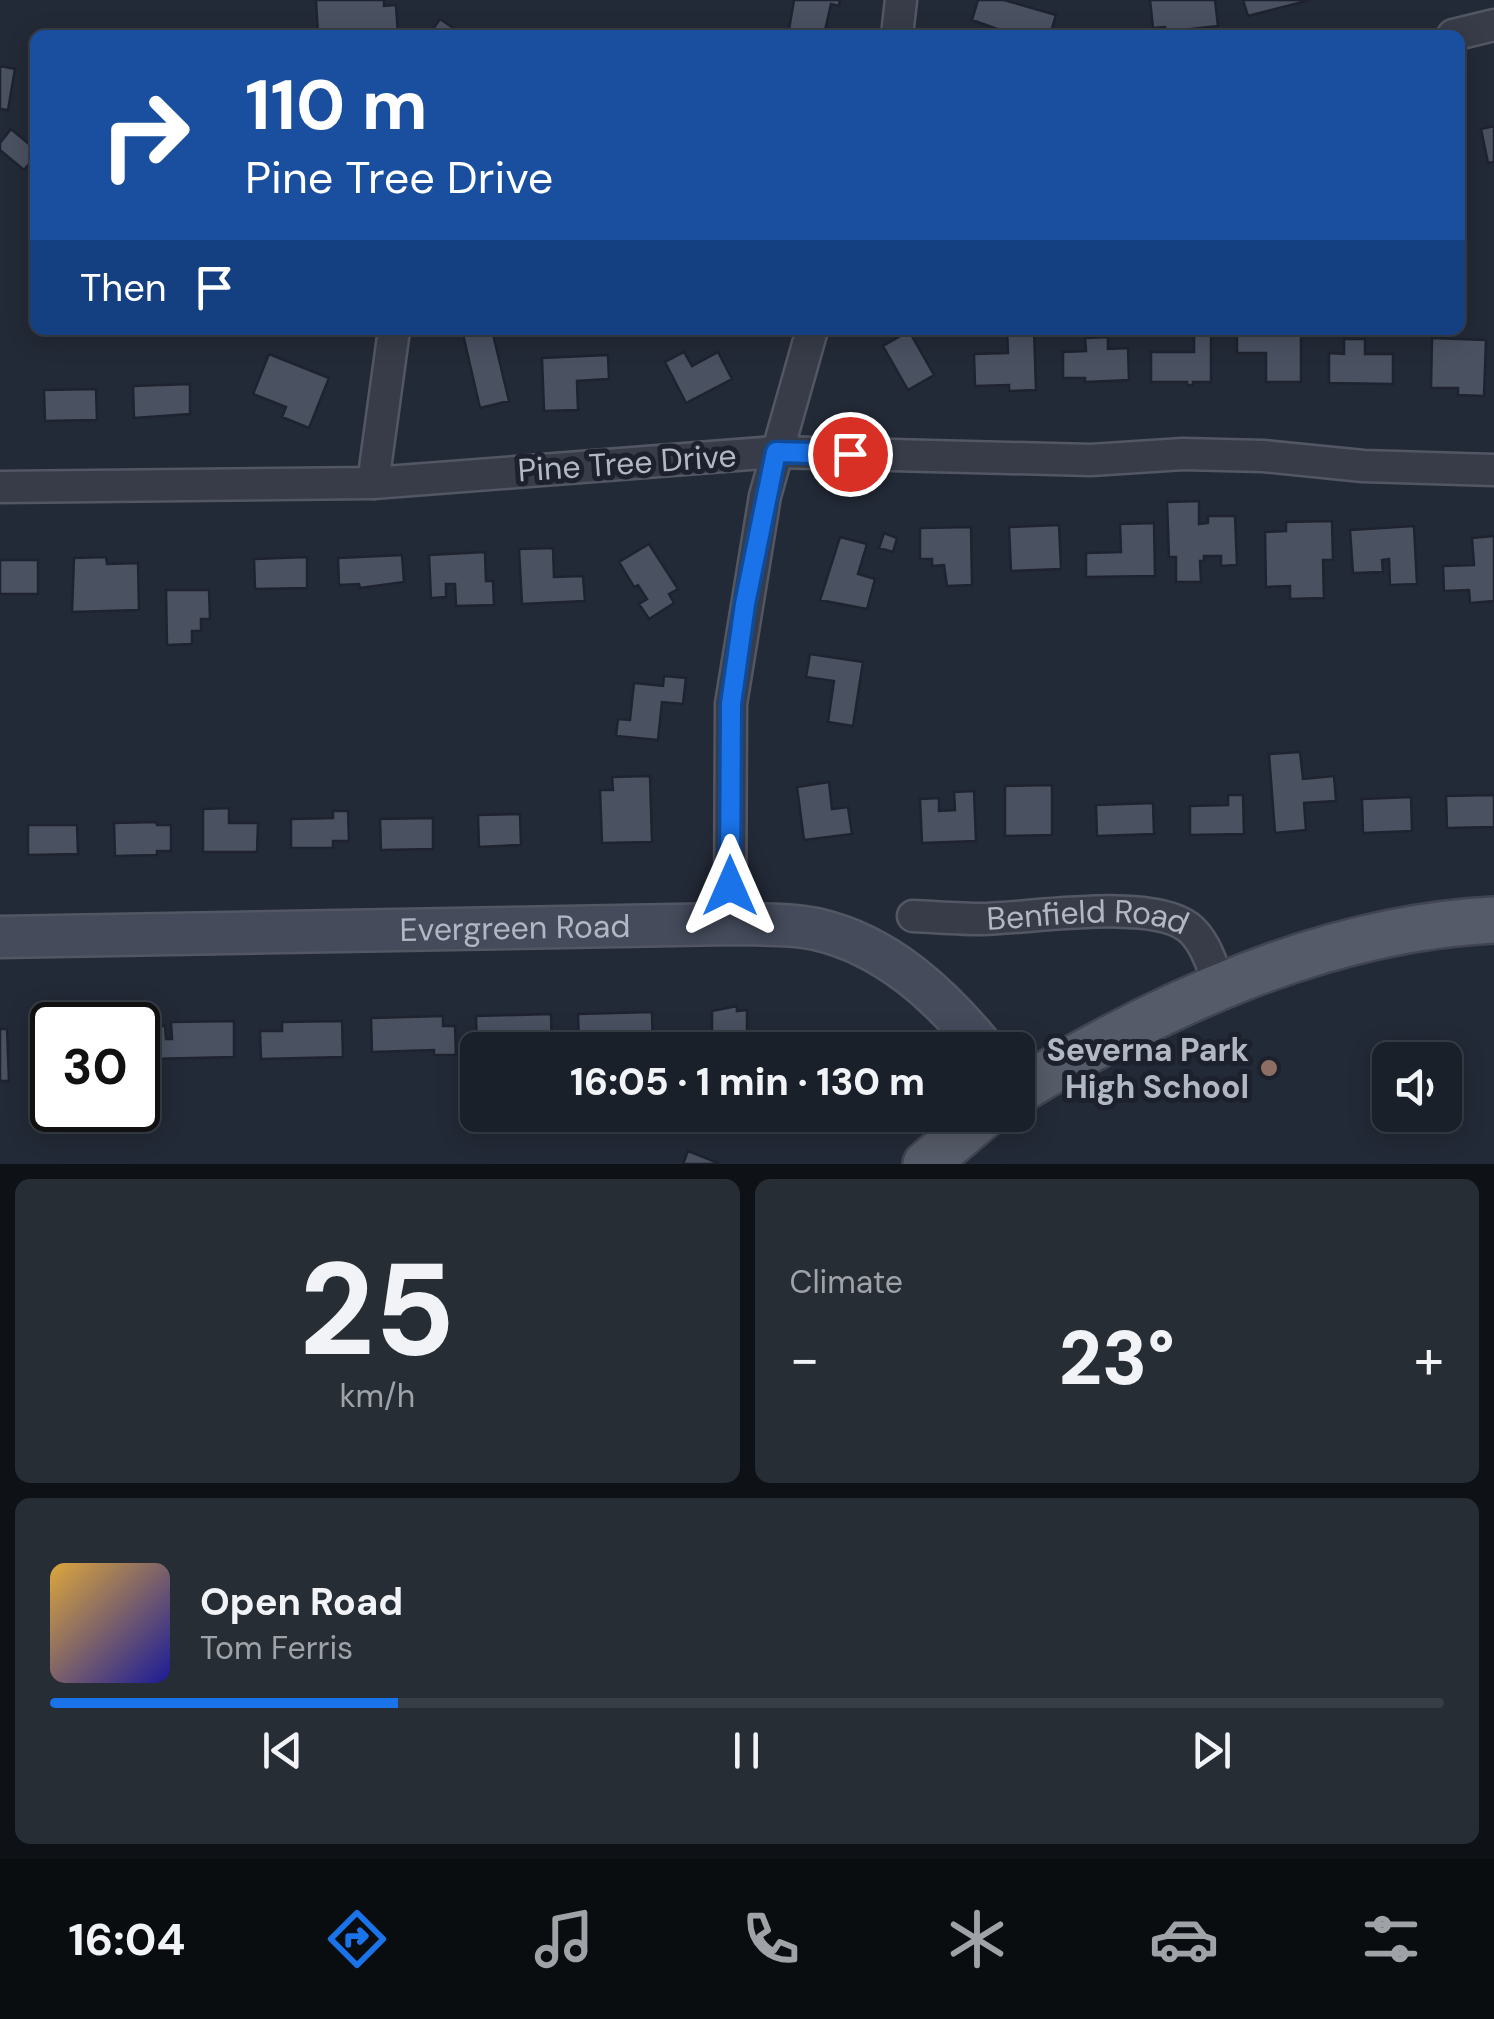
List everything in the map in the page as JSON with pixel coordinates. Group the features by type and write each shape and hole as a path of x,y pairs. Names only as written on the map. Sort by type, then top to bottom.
{"main road":[{"name":"Benfield Road","path":"1035,1082 1102,1043 1221,987 1340,945 1456,922 1494,920"},
{"name":"Benfield Road","path":"926,1164 966,1132"}],"street":[{"path":"897,30 901,0"},
{"path":"1465,32 1494,25"},
{"path":"373,483 393,335"},
{"path":"730,924 731,704 745,604 776,452 811,335"},
{"name":"Pine Tree Drive","path":"0,487 373,483 776,452 1091,460 1183,454 1263,456 1364,466 1494,470"},
{"name":"Benfield Road","path":"914,916 979,919 1111,912 1162,916 1184,924 1198,936 1221,987"},
{"name":"Evergreen Road","path":"0,937 730,924 817,929 885,958 932,991 969,1032"}],"building":[{"path":"316,0 384,0 384,6 396,5 398,30 318,30"},
{"path":"794,0 840,0 839,6 831,4 825,30 789,30"},
{"path":"978,0 1004,0 1056,15 1052,30 1000,30 972,20"},
{"path":"1150,0 1215,0 1218,26 1153,28"},
{"path":"1243,0 1310,0 1248,16"},
{"path":"440,19 456,30 432,30"},
{"path":"0,66 15,69 8,110 0,109"},
{"path":"1494,126 1494,162 1488,163 1481,129"},
{"path":"11,129 30,145 30,163 24,170 0,150 0,143"},
{"path":"463,335 493,335 509,401 480,408"},
{"path":"902,335 911,335 934,375 908,390 883,346"},
{"path":"1007,335 1034,335 1036,390 1009,391 1009,385 975,386 974,354 1008,353"},
{"path":"1194,335 1211,335 1211,382 1151,382 1151,352 1194,352"},
{"path":"1237,335 1301,335 1301,382 1266,382 1266,353 1237,353"},
{"path":"1108,337 1108,349 1128,348 1129,380 1085,382 1085,378 1063,378 1063,352 1086,351 1085,338"},
{"path":"1432,338 1486,340 1484,396 1458,395 1458,388 1431,388"},
{"path":"1344,339 1365,339 1365,354 1393,354 1393,384 1329,383 1329,353 1344,354"},
{"path":"684,352 692,366 718,352 732,379 686,403 665,362"},
{"path":"269,354 329,378 309,428 282,417 286,407 253,394"},
{"path":"608,355 609,379 577,381 578,410 544,411 542,358"},
{"path":"190,384 190,414 134,418 133,386"},
{"path":"96,389 97,420 45,421 44,390"},
{"path":"1199,501 1199,524 1208,523 1208,516 1235,516 1237,565 1221,566 1221,556 1204,556 1204,561 1200,561 1201,582 1176,582 1176,557 1169,557 1167,502"},
{"path":"1332,521 1333,560 1323,560 1324,598 1290,599 1290,586 1266,587 1265,532 1286,531 1286,522"},
{"path":"1154,523 1155,576 1086,577 1086,553 1121,552 1120,524"},
{"path":"1059,525 1061,569 1011,571 1009,527"},
{"path":"1414,526 1417,584 1390,585 1389,559 1382,560 1383,572 1353,573 1350,530"},
{"path":"971,527 972,585 947,586 944,565 932,566 932,559 920,559 920,528"},
{"path":"884,533 897,538 893,552 879,548"},
{"path":"1494,536 1494,601 1470,603 1469,590 1444,591 1443,566 1474,565 1472,538"},
{"path":"840,537 867,544 858,574 875,579 867,609 820,600"},
{"path":"649,544 678,589 669,594 674,603 649,619 639,604 647,599 638,585 634,587 619,562"},
{"path":"553,548 554,577 583,576 585,601 522,604 519,549"},
{"path":"485,552 486,581 493,581 494,605 456,606 455,584 446,584 446,597 431,598 429,555"},
{"path":"402,555 404,582 360,588 359,584 339,585 338,558"},
{"path":"106,557 107,564 138,563 139,610 72,612 74,558"},
{"path":"307,557 307,588 255,589 254,559"},
{"path":"0,560 38,560 38,594 0,594"},
{"path":"166,590 209,590 210,619 201,619 201,631 192,631 192,644 167,645"},
{"path":"810,654 863,662 853,726 828,722 834,681 806,677"},
{"path":"664,676 686,678 683,704 662,702 658,740 616,736 618,719 630,720 634,683 663,686"},
{"path":"1300,752 1303,779 1334,776 1336,801 1304,803 1306,830 1275,833 1269,754"},
{"path":"650,776 652,842 602,843 600,790 613,790 612,777"},
{"path":"829,782 832,809 848,807 852,834 804,840 797,787"},
{"path":"1052,785 1052,835 1005,836 1005,786"},
{"path":"974,791 976,841 922,843 920,799 939,798 939,811 955,810 954,792"},
{"path":"1228,795 1243,795 1244,834 1190,835 1190,806 1228,805"},
{"path":"1494,795 1494,827 1447,828 1446,796"},
{"path":"1411,797 1412,831 1363,833 1362,799"},
{"path":"1153,803 1154,834 1097,836 1096,805"},
{"path":"229,808 229,823 258,823 257,852 203,852 203,809"},
{"path":"333,811 348,811 349,841 333,841 333,848 291,848 291,819 333,818"},
{"path":"520,814 521,845 479,847 478,815"},
{"path":"433,818 433,849 381,850 380,819"},
{"path":"114,823 171,825 171,851 115,856"},
{"path":"28,825 77,825 78,854 28,855"},
{"path":"737,1006 737,1011 747,1010 747,1032 712,1032 712,1011"},
{"path":"652,1012 653,1032 578,1032 578,1014"},
{"path":"551,1014 552,1032 476,1032 476,1016"},
{"path":"443,1016 443,1026 455,1026 456,1055 434,1055 434,1050 372,1052 371,1018"},
{"path":"234,1021 234,1057 160,1059 160,1026 165,1026 166,1039 172,1039 171,1022"},
{"path":"342,1021 343,1057 261,1059 260,1031 282,1031 282,1022"},
{"path":"0,1029 7,1029 9,1081 0,1081"},
{"path":"688,1151 718,1163 683,1164"}],"place":[{"name":"Severna Park High School","path":"1269,1068"}],"route":[{"path":"730,886 731,704 745,604 776,452 850,454"}]}
